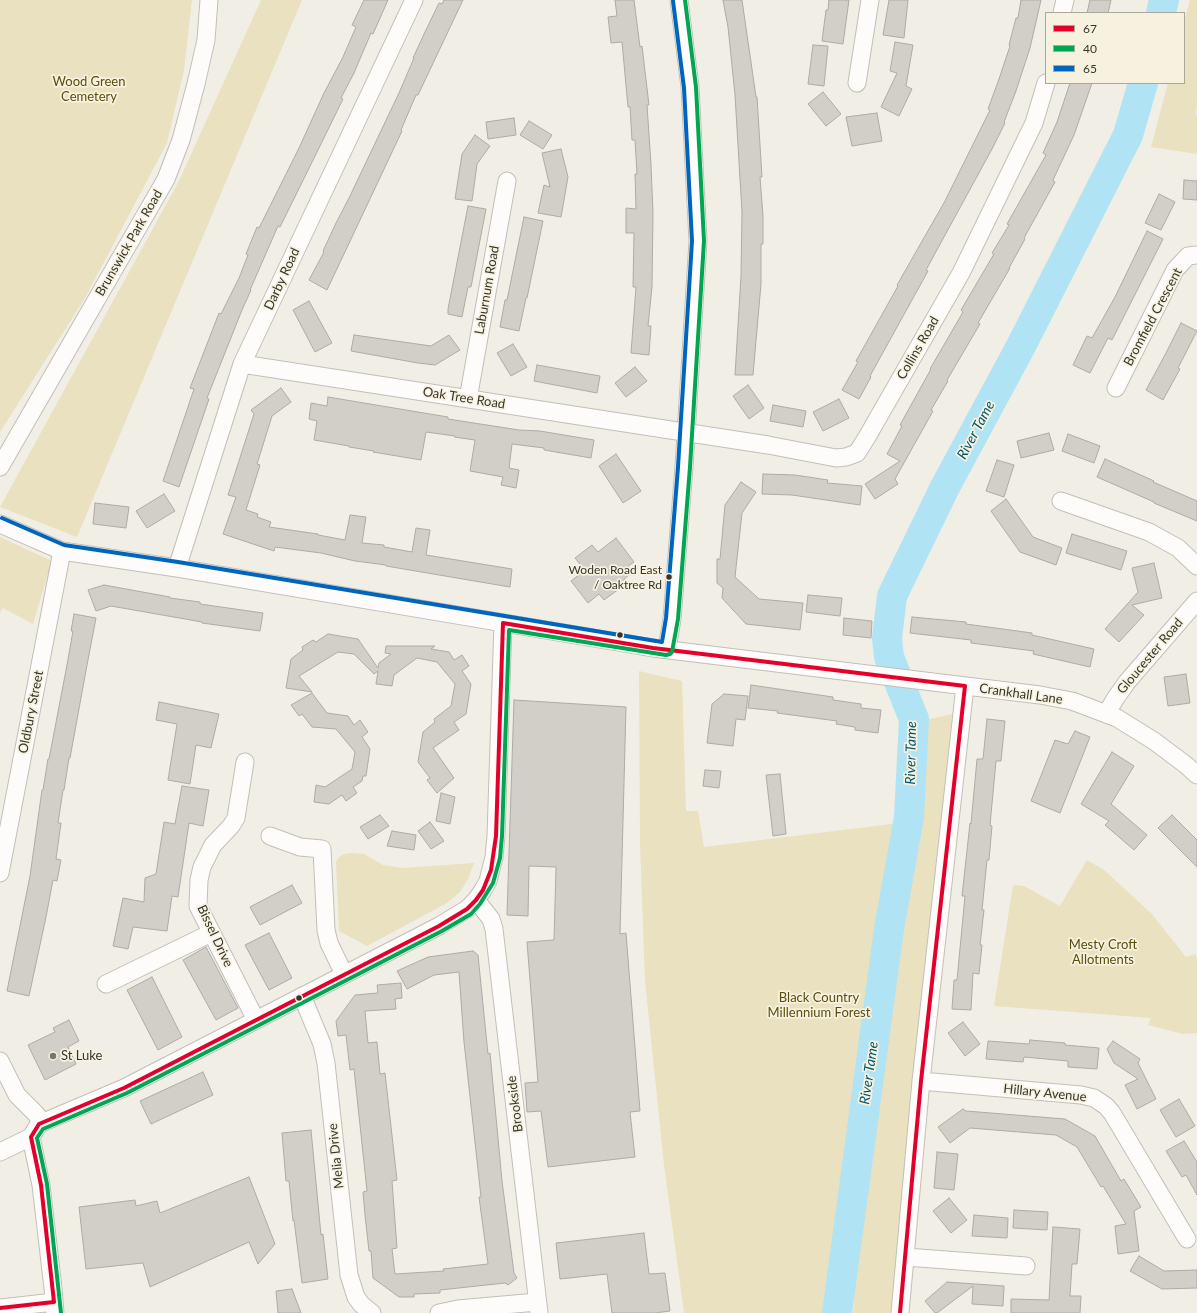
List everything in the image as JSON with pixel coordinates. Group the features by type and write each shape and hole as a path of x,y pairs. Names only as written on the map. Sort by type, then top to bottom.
{"street":[{"name":"Brunswick Park Road","path":"0,467 166,179 181,140 196,84 206,40 209,0"},
{"name":"Darby Road","path":"177,568 242,364 414,0"},
{"path":"667,649 672,619 698,241 690,87 679,0"},
{"path":"857,83 870,0"},
{"path":"1062,12 1065,0"},
{"name":"Collins Road","path":"685,433 768,445 836,458 857,453 961,273 1034,123 1046,84"},
{"name":"Laburnum Road","path":"468,399 507,181"},
{"name":"Bromfield Crescent","path":"1116,388 1175,270 1188,256 1197,255"},
{"name":"Oak Tree Road","path":"242,364 685,433"},
{"path":"1062,501 1149,532 1178,548 1197,566"},
{"name":"Crankhall Lane","path":"0,524 62,551 177,568 667,649 1040,695 1072,701 1107,713 1138,730 1186,765 1197,775"},
{"name":"Oldbury Street","path":"0,873 62,551"},
{"name":"Gloucester Road","path":"1107,713 1127,682 1197,601"},
{"path":"0,1152 31,1137 39,1124 42,1122 124,1088 439,926 467,909 476,900 488,881 494,857 503,623"},
{"path":"900,1313 921,1081 965,686"},
{"name":"Bissel Drive","path":"245,762 236,818 214,845 202,867 199,880 198,906 256,1020"},
{"path":"270,836 300,847 322,849 326,930 329,943 344,974"},
{"name":"Brookside","path":"476,900 491,919 494,929 538,1308"},
{"path":"106,984 211,933"},
{"name":"Melia Drive","path":"302,996 322,1044 326,1063 349,1275 356,1297 361,1304 372,1313"},
{"path":"0,1061 18,1095 42,1122"},
{"name":"Hillary Avenue","path":"921,1081 1081,1095 1094,1098 1106,1106 1112,1113 1188,1239"},
{"path":"0,1308 54,1307 53,1281 41,1185 31,1137"},
{"path":"906,1257 1026,1266"},
{"path":"439,1313 458,1309 538,1308"}],"green space":[{"name":"Wood Green Cemetery","path":"0,0 192,0 184,70 167,143 85,298 0,432"},
{"path":"261,0 302,0 77,537 0,507 179,181"},
{"path":"1190,0 1197,0 1197,154 1151,147 1168,84 1185,84 1185,18"},
{"path":"0,537 52,561 33,624 3,608 0,612"},
{"name":"Black Country Millennium Forest","path":"639,671 682,681 686,811 698,811 704,847 900,823 833,1277 833,1313 684,1313 664,1165 645,981 640,842"},
{"path":"952,714 894,1313 853,1313 859,1236 866,1177 876,1119 884,1055 913,862 920,801 925,720"},
{"path":"344,854 364,854 383,865 403,868 474,863 468,879 460,892 447,903 367,946 339,931 336,862 339,857"},
{"name":"Mesty Croft Allotments","path":"1087,860 1104,870 1151,913 1186,957 1195,954 1197,959 1197,1033 1183,1034 1148,1025 1151,1018 994,1006 1013,885 1024,886 1060,906"}],"building":[{"path":"364,0 388,0 341,98 343,99 280,227 278,226 250,290 207,398 209,399 179,487 163,481 194,389 190,388 219,313 221,314 239,278 248,255 246,254 257,227 259,228 343,57 356,27 352,25"},
{"path":"444,0 463,0 418,95 416,95 401,130 402,131 327,290 309,280 324,252 323,251 336,223 399,93 425,32 439,3 442,4"},
{"path":"615,0 634,0 640,47 642,46 649,105 647,105 653,213 652,287 648,326 651,326 649,355 631,353 636,287 633,287 634,233 626,233 626,208 636,209 635,174 637,174 635,140 632,140 630,107 628,107 622,42 611,43 608,17 617,16"},
{"path":"723,0 742,0 757,97 762,177 760,177 763,216 763,244 761,244 761,284 753,375 735,375 741,276 742,212 735,95 728,27"},
{"path":"829,0 849,0 843,44 822,41 826,10 828,10"},
{"path":"889,0 908,0 904,38 883,35"},
{"path":"1021,0 1041,0 1030,48 1004,122 1005,123 859,399 842,390 858,362 856,361 898,286 897,285 945,201 990,110 988,109 1010,46 1016,18 1018,18"},
{"path":"1090,0 1111,0 1108,12 1087,12"},
{"path":"895,42 913,45 906,86 912,89 899,116 881,107 897,73 890,71"},
{"path":"813,45 828,46 824,86 808,84"},
{"path":"1070,84 1092,84 1074,135 1053,180 1055,182 1024,238 1025,239 1010,268 978,323 980,324 947,380 948,381 931,410 933,411 895,479 898,484 875,499 865,484 900,461 887,454 902,426 900,425 963,312 961,310 994,254 992,253 1009,225 1007,224 1046,155 1043,153 1057,122"},
{"path":"823,92 841,114 826,126 808,104"},
{"path":"877,113 882,141 852,146 846,117"},
{"path":"514,118 516,135 488,139 486,122"},
{"path":"529,121 552,135 543,149 520,135"},
{"path":"475,135 490,146 477,164 472,201 455,199 462,154"},
{"path":"561,149 568,177 561,217 538,213 544,185 550,187 542,153"},
{"path":"1184,180 1197,181 1197,200 1183,199"},
{"path":"1159,194 1175,202 1161,230 1145,223"},
{"path":"468,206 486,209 471,287 468,287 462,317 448,314 448,309"},
{"path":"524,217 543,221 519,331 500,327"},
{"path":"1147,231 1163,239 1112,340 1108,338 1090,373 1073,365 1087,336 1092,338 1115,297"},
{"path":"309,301 332,343 315,352 293,310"},
{"path":"1181,323 1197,331 1178,368 1180,369 1163,400 1146,390"},
{"path":"354,335 431,346 449,335 460,350 435,365 418,363 351,351"},
{"path":"513,344 527,367 511,376 497,353"},
{"path":"537,365 600,376 597,393 534,381"},
{"path":"635,367 647,381 626,397 615,383"},
{"path":"748,385 764,408 749,419 733,396"},
{"path":"281,388 291,402 272,416 257,464 260,465 246,510 258,514 257,517 271,522 269,527 318,534 345,540 350,515 366,517 362,543 384,545 384,547 412,552 416,528 430,530 426,555 512,569 510,587 355,561 321,553 275,547 274,551 223,534 236,497 228,495 254,414 251,410"},
{"path":"328,397 448,417 448,419 519,430 540,431 594,440 591,458 544,450 544,448 512,444 509,468 519,470 516,488 501,485 503,477 470,471 475,440 426,432 421,460 314,440 317,421 309,419 311,403 327,406"},
{"path":"839,399 849,418 823,431 813,412"},
{"path":"773,405 806,411 803,427 770,421"},
{"path":"1049,433 1054,450 1021,458 1017,441"},
{"path":"1068,434 1100,446 1094,463 1062,451"},
{"path":"616,454 641,491 623,503 599,466"},
{"path":"1105,459 1197,501 1197,521 1097,477"},
{"path":"997,460 1014,465 1004,497 986,491"},
{"path":"763,474 795,475 828,480 827,483 862,486 860,505 792,495 762,494"},
{"path":"741,482 756,492 742,513 735,577 759,599 803,603 800,630 746,624 722,598 723,588 717,583 717,559 720,559 725,505"},
{"path":"164,494 175,511 147,528 136,511"},
{"path":"1006,499 1033,537 1062,548 1056,565 1020,552 991,511"},
{"path":"95,503 129,507 126,528 93,524"},
{"path":"1072,534 1127,551 1121,570 1066,553"},
{"path":"616,538 634,562 628,566 633,572 624,579 627,583 604,600 599,594 588,603 571,581 585,570 575,558 592,545 598,552"},
{"path":"1154,563 1162,598 1132,605 1144,615 1119,642 1105,629 1138,592 1132,568"},
{"path":"104,585 170,598 200,602 200,604 263,613 260,631 202,623 111,606 96,611 88,590"},
{"path":"808,595 842,598 840,616 806,612"},
{"path":"74,614 96,618 58,823 61,823 56,859 61,860 57,881 53,880 29,996 7,991 30,876 42,790 67,665 73,631 71,631"},
{"path":"912,617 966,622 966,624 1032,633 1032,635 1094,649 1090,667 1033,654 1034,651 971,643 971,640 910,633"},
{"path":"844,618 872,621 871,638 843,635"},
{"path":"328,634 358,639 378,668 379,663 391,654 385,653 386,646 435,646 431,649 449,652 454,660 462,655 469,666 462,671 471,684 466,714 454,722 459,730 433,748 454,778 437,793 427,780 430,778 418,762 423,732 435,722 434,719 451,706 455,684 437,662 417,658 394,675 392,686 376,684 378,671 374,674 354,654 338,652 299,676 312,692 286,688 291,659 303,650 302,647 313,640 316,642"},
{"path":"1186,674 1190,703 1168,706 1164,677"},
{"path":"751,685 833,697 833,700 861,704 861,708 881,710 878,733 855,730 855,727 836,724 837,721 777,713 778,711 748,708"},
{"path":"312,693 327,713 348,716 354,725 360,720 368,732 362,737 370,749 366,776 363,776 362,781 353,787 357,793 346,801 342,795 329,804 314,802 316,785 325,787 352,769 355,752 336,729 312,727 302,714 299,716 291,705"},
{"path":"724,694 748,696 745,720 736,719 733,746 707,743 712,704"},
{"path":"514,700 626,707 620,934 626,933 640,1111 630,1112 635,1157 548,1167 541,1111 527,1112 525,1083 538,1082 527,942 554,940 556,867 529,866 528,916 507,915"},
{"path":"159,702 219,714 211,748 196,745 190,784 168,780 177,724 156,720"},
{"path":"987,719 1005,721 1001,761 996,761 990,825 992,826 989,860 987,860 982,910 984,910 980,945 982,945 979,974 973,973 971,1010 952,1009 954,980 957,980 965,896 962,896 977,759 983,759"},
{"path":"1075,731 1090,737 1060,813 1031,801 1055,740 1068,744"},
{"path":"1112,752 1134,766 1111,804 1147,835 1134,850 1105,825 1109,821 1081,804"},
{"path":"705,770 721,771 719,788 703,786"},
{"path":"780,774 786,834 773,836 766,775"},
{"path":"182,786 209,790 203,826 189,823 178,897 172,896 167,931 133,927 128,949 113,946 123,898 144,902 145,878 156,874 164,822 175,824"},
{"path":"441,793 455,797 450,824 436,821"},
{"path":"380,815 389,826 368,839 360,827"},
{"path":"1172,815 1197,840 1197,867 1158,828"},
{"path":"430,822 444,841 431,849 418,831"},
{"path":"392,831 416,835 414,850 387,846"},
{"path":"292,885 302,903 260,925 250,907"},
{"path":"269,933 292,978 269,990 245,945"},
{"path":"206,947 238,1008 216,1020 183,960"},
{"path":"473,951 478,955 488,1054 490,1053 502,1181 514,1273 517,1278 508,1285 505,1283 440,1290 440,1293 414,1294 414,1297 399,1297 373,1278 371,1251 369,1251 365,1215 363,1192 367,1191 354,1069 350,1070 346,1035 338,1036 336,1021 355,995 378,993 377,985 401,983 402,998 395,999 396,1009 365,1011 368,1043 377,1042 380,1074 385,1073 397,1180 392,1181 397,1248 392,1249 395,1274 444,1271 443,1269 488,1264 479,1197 481,1197 464,1042 459,972 434,975 407,989 397,971 428,957"},
{"path":"152,977 182,1037 158,1050 127,990"},
{"name":"St Luke","path":"69,1020 79,1041 68,1047 76,1064 45,1080 28,1045 55,1032 53,1028"},
{"path":"963,1022 980,1044 965,1056 948,1033"},
{"path":"1030,1040 1099,1048 1097,1069 1068,1067 1068,1061 1024,1057 1023,1062 986,1059 988,1041 1029,1044"},
{"path":"1113,1041 1140,1059 1138,1063 1156,1099 1137,1109 1125,1085 1138,1079 1114,1063 1107,1049"},
{"path":"203,1072 213,1095 151,1124 140,1101"},
{"path":"1179,1099 1195,1126 1176,1137 1160,1110"},
{"path":"963,1109 966,1111 1065,1119 1095,1136 1121,1181 1124,1179 1141,1207 1134,1211 1139,1251 1118,1254 1115,1226 1126,1224 1103,1186 1101,1187 1077,1147 1056,1135 970,1128 950,1143 938,1127"},
{"path":"311,1130 321,1235 323,1234 328,1279 302,1283 289,1181 286,1181 282,1133"},
{"path":"1184,1141 1197,1162 1197,1195 1186,1175 1182,1177 1166,1151"},
{"path":"937,1152 958,1154 954,1190 934,1188"},
{"path":"249,1177 275,1244 258,1264 249,1242 150,1287 143,1263 86,1269 79,1207 135,1200 136,1206 157,1201 160,1213"},
{"path":"949,1198 967,1220 951,1233 933,1211"},
{"path":"1014,1210 1048,1212 1047,1230 1013,1228"},
{"path":"974,1215 1008,1218 1007,1238 972,1236"},
{"path":"1053,1227 1080,1229 1077,1264 1072,1264 1070,1296 1081,1296 1080,1313 1011,1313 1011,1299 1049,1300"},
{"path":"644,1233 649,1274 665,1273 670,1311 655,1313 612,1313 607,1274 560,1279 556,1243"},
{"path":"1139,1256 1164,1271 1197,1270 1197,1288 1162,1289 1130,1271"},
{"path":"947,1282 1004,1286 1003,1306 972,1304 973,1286 935,1313 925,1301"},
{"path":"292,1289 301,1313 278,1313 276,1291"}],"waterway":[{"name":"River Tame","path":"1161,12 1164,0"},
{"name":"River Tame","path":"837,1313 889,929 909,817 914,719 889,657 887,638 892,596 945,487 1021,346 1128,135 1143,84"}],"transit line":[{"name":"40","path":"61,1313 47,1184 37,1138 43,1129 127,1093 442,931 471,914 480,904 493,883 500,858 509,630 666,655 672,652 678,619 690,467 704,241 696,87 685,0"},
{"name":"65","path":"2,518 64,545 178,562 662,642 666,618 678,467 692,241 684,88 673,1"},
{"name":"67","path":"0,1308 54,1302 41,1185 31,1137 39,1124 124,1088 439,926 467,909 476,900 483,890 491,870 496,836 503,623 653,648 965,686 921,1081 900,1313"}],"place":[{"name":"Woden Road East / Oaktree Rd","path":"669,577"},
{"name":"St Luke","path":"53,1056"}]}
